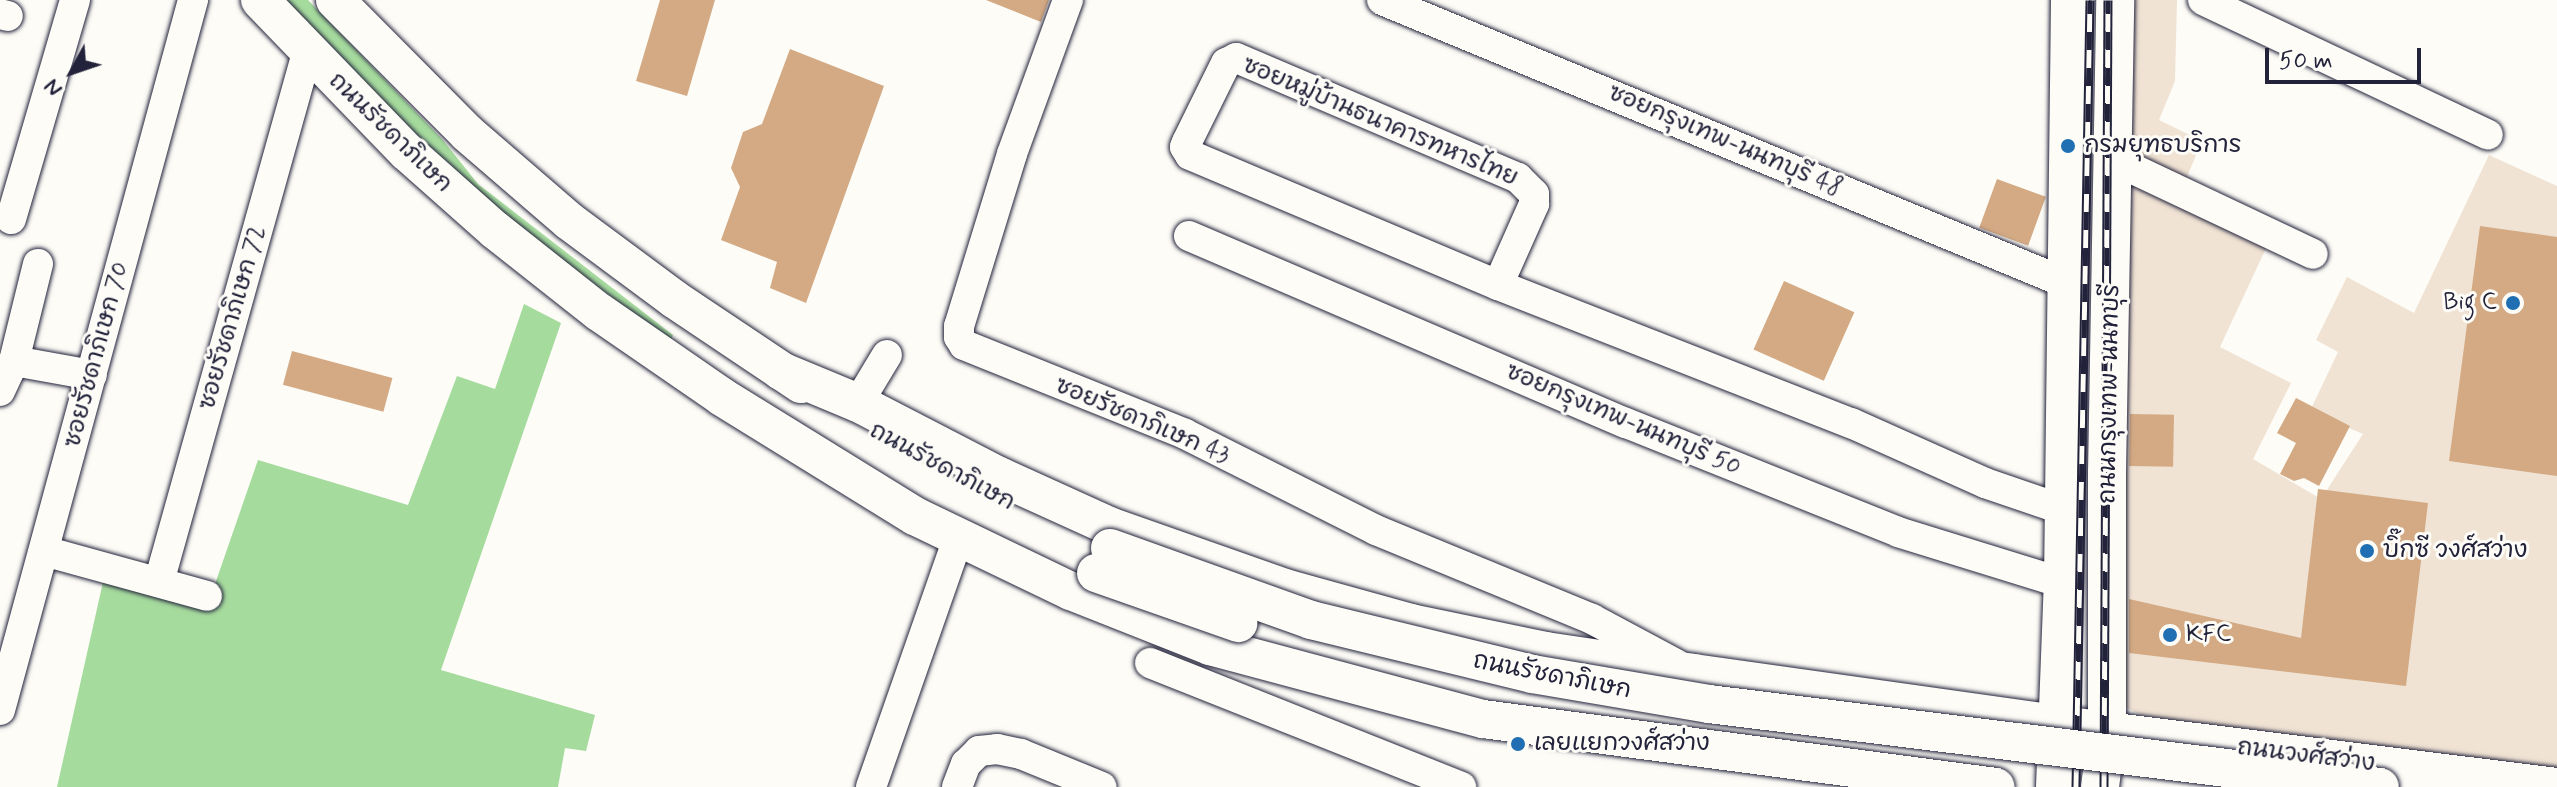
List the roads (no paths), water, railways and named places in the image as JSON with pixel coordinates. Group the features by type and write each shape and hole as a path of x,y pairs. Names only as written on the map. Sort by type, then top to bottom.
{"main road":[{"name":"ถนนรัชดาภิเษก","path":"260,0 307,53 407,152 546,271 722,397 958,539 1071,591 1210,646 1483,719 1996,787"},
{"name":"ถนนรัชดาภิเษก","path":"335,0 410,78 518,178 631,268 781,371 931,465 1103,561 1277,636 1490,690 1661,719 2186,787"},
{"name":"ถนนกรุงเทพ-นนทบุรี","path":"2055,787 2063,583 2070,0"},
{"name":"ถนนกรุงเทพ-นนทบุรี","path":"2100,787 2107,731 2115,0"},
{"name":"ถนนรัชดาภิเษก","path":"781,371 858,403 999,476 1109,526 1285,588 1473,637 1685,672 2056,723"},
{"name":"ถนนรัชดาภิเษก","path":"846,472 1103,561 1311,620 1532,674 1709,704 2388,781"},
{"path":"1671,744 1708,737 1718,728 1721,713 1711,690 1685,672"},
{"name":"ถนนวงศ์สว่าง","path":"2056,723 2388,781 2557,787"}],"street":[{"path":"11,219 75,0"},
{"name":"ซอยรัชดาภิเษก 70","path":"0,710 193,0"},
{"name":"ซอยรัชดาภิเษก 43","path":"1068,0 1012,154 959,326 959,337 964,345 1185,434 1376,530 1592,619 1685,672"},
{"name":"ซอยกรุงเทพ-นนทบุรี 48","path":"1382,0 2066,283"},
{"path":"2203,0 2488,135"},
{"name":"ซอยรัชดาภิเษก 72","path":"159,582 307,53"},
{"name":"ซอยหมู่บ้านธนาคารทหารไทย","path":"1498,285 1534,204 1534,194 1518,178 1236,58 1226,63 1185,147 1190,155 1498,285 1798,402 1985,483 2064,510"},
{"path":"2112,159 2313,254"},
{"name":"ซอยกรุงเทพ-นนทบุรี 50","path":"1189,236 1626,423 1898,532 2063,583"},
{"path":"0,391 14,361 38,264"},
{"path":"858,403 887,355"},
{"path":"14,361 92,375"},
{"path":"871,787 958,539"},
{"path":"44,551 207,596"},
{"path":"1150,663 1461,787"},
{"path":"957,787 966,764 979,751 997,749 1021,754 1102,787"}],"railway":[{"path":"2076,787 2090,0"},
{"path":"2104,787 2108,0"}],"place":[{"name":"กรมยุทธบริการ","path":"2068,146"},
{"name":"Big C","path":"2513,303"},
{"name":"บิ๊กซี วงศ์สว่าง","path":"2367,551"},
{"name":"KFC","path":"2170,635"},
{"name":"เลยแยกวงศ์สว่าง","path":"1518,744"}]}
